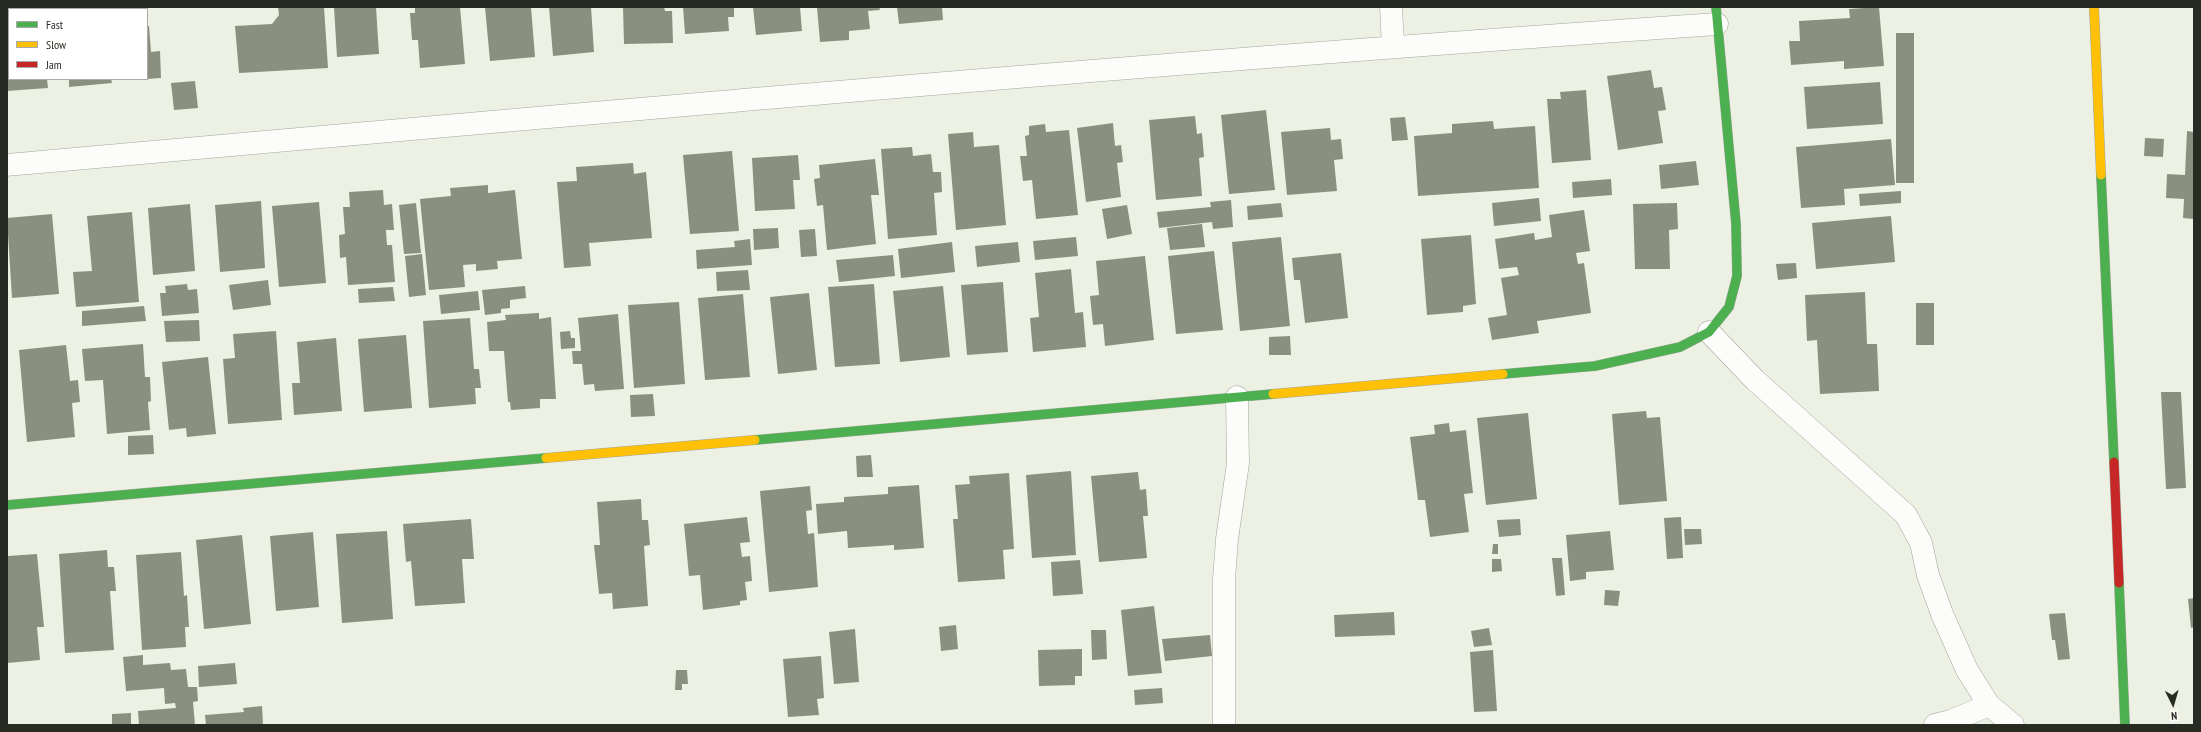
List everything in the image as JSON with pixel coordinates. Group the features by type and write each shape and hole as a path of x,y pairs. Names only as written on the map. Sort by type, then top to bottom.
{"street":[{"path":"1391,7 1393,46"},
{"path":"2094,7 2124,725"},
{"path":"7,165 1050,74 1393,46 1716,16 1736,224 1737,276 1729,308 1709,332 1680,347 1595,366 7,506"},
{"path":"1709,332 1754,380 1906,516 1921,543 1928,575 1945,621 1967,670 1989,705 2013,725"},
{"path":"1224,725 1224,579 1227,539 1238,463 1237,397"},
{"path":"1935,725 1951,721 1989,705"}],"building":[{"path":"278,7 324,7 328,68 239,73 235,26 272,24 279,15"},
{"path":"334,7 376,7 379,54 337,57"},
{"path":"415,7 460,7 465,64 420,68 418,40 412,40 410,13 415,13"},
{"path":"485,7 531,7 535,57 490,61"},
{"path":"549,7 591,7 594,52 553,56"},
{"path":"623,7 664,7 665,11 672,11 673,43 624,44"},
{"path":"683,7 734,7 734,17 728,17 729,31 685,34"},
{"path":"753,7 800,7 802,31 756,35"},
{"path":"817,7 879,7 880,10 868,11 870,29 849,31 849,40 820,42"},
{"path":"897,7 942,7 943,20 899,24"},
{"path":"1879,7 1884,66 1844,69 1844,61 1791,65 1789,41 1800,41 1799,21 1850,18 1849,9"},
{"path":"8,14 8,80 47,80 48,88 7,91"},
{"path":"148,26 151,52 160,51 161,78 148,79"},
{"path":"1896,33 1914,33 1914,183 1896,183"},
{"path":"1651,70 1654,88 1662,87 1666,110 1658,111 1663,143 1618,150 1607,76"},
{"path":"69,80 111,80 112,83 69,87"},
{"path":"195,81 198,108 174,110 171,83"},
{"path":"1880,82 1883,124 1807,129 1804,87"},
{"path":"1586,90 1591,160 1552,163 1547,99 1561,99 1560,92"},
{"path":"1266,110 1275,190 1229,194 1221,115"},
{"path":"1195,116 1197,134 1202,133 1204,157 1199,158 1202,196 1156,200 1149,120"},
{"path":"1405,117 1408,140 1392,141 1390,118"},
{"path":"1493,121 1494,129 1535,126 1539,188 1418,196 1414,136 1452,133 1452,124"},
{"path":"1113,123 1115,146 1121,145 1123,162 1117,163 1121,197 1086,202 1077,128"},
{"path":"1045,124 1046,132 1069,130 1078,215 1036,219 1032,180 1023,181 1020,156 1027,156 1025,136 1029,135 1029,126"},
{"path":"1330,128 1331,140 1341,139 1343,159 1334,160 1337,191 1287,195 1281,132"},
{"path":"2187,131 2194,132 2194,219 2183,218 2184,199 2166,198 2167,174 2185,175"},
{"path":"973,132 974,147 999,145 1006,225 956,230 948,134"},
{"path":"2145,138 2164,139 2163,157 2144,156"},
{"path":"1891,139 1895,185 1844,189 1845,205 1801,208 1796,147"},
{"path":"912,147 913,156 931,154 933,172 941,172 942,192 934,193 937,235 888,239 881,149"},
{"path":"732,151 739,231 690,234 683,155"},
{"path":"798,155 800,180 793,180 795,209 755,211 752,158"},
{"path":"875,159 879,195 871,195 876,244 827,250 823,205 817,206 814,179 820,178 819,165"},
{"path":"1696,161 1699,185 1661,189 1659,165"},
{"path":"633,163 634,174 646,172 652,238 589,243 591,266 564,268 557,182 577,181 576,167"},
{"path":"1611,179 1612,195 1573,198 1572,182"},
{"path":"488,185 488,193 515,190 522,259 497,261 498,269 476,271 476,264 463,265 465,287 429,290 420,199 451,196 450,188"},
{"path":"383,190 384,205 392,204 394,230 386,230 387,245 392,245 395,282 348,285 346,257 340,258 339,235 345,234 343,207 350,207 349,192"},
{"path":"1901,191 1901,203 1860,206 1859,194"},
{"path":"1539,198 1541,221 1494,226 1492,203"},
{"path":"1231,200 1233,227 1213,229 1212,222 1159,228 1157,212 1211,207 1210,202"},
{"path":"261,201 265,268 220,272 215,205"},
{"path":"319,202 326,283 279,287 272,206"},
{"path":"416,203 421,253 404,254 399,205"},
{"path":"1281,203 1283,217 1248,220 1247,206"},
{"path":"1677,203 1678,229 1669,230 1670,269 1635,269 1633,204"},
{"path":"190,204 195,271 153,275 148,208"},
{"path":"1127,205 1132,234 1107,239 1102,209"},
{"path":"1584,210 1590,251 1576,253 1578,264 1584,263 1591,313 1537,321 1539,333 1492,340 1488,318 1507,315 1501,278 1519,275 1517,267 1499,269 1495,239 1534,233 1535,240 1552,237 1549,215"},
{"path":"132,212 139,302 76,307 73,272 92,271 87,216"},
{"path":"52,214 59,294 12,298 7,218"},
{"path":"1891,216 1895,262 1816,269 1812,223"},
{"path":"1202,224 1205,247 1170,250 1167,228"},
{"path":"778,228 779,248 754,250 753,229"},
{"path":"815,229 817,256 801,257 799,230"},
{"path":"1471,235 1476,304 1463,306 1463,312 1427,315 1421,239"},
{"path":"1076,237 1078,256 1035,260 1033,241"},
{"path":"1281,237 1290,326 1240,331 1232,242"},
{"path":"750,239 752,265 697,269 696,250 735,247 734,241"},
{"path":"952,242 955,272 901,278 898,249"},
{"path":"1018,242 1020,262 977,267 975,246"},
{"path":"1214,251 1223,330 1176,334 1168,256"},
{"path":"1341,253 1348,318 1305,323 1300,280 1294,280 1292,258"},
{"path":"422,254 426,295 409,297 405,256"},
{"path":"893,255 895,276 839,282 836,260"},
{"path":"1145,256 1154,340 1105,346 1103,324 1093,325 1090,296 1099,295 1096,261"},
{"path":"1796,263 1797,278 1778,280 1776,264"},
{"path":"1071,269 1075,313 1083,312 1086,347 1033,352 1030,318 1039,317 1035,273"},
{"path":"748,270 750,290 717,291 716,272"},
{"path":"268,280 271,305 233,310 229,285"},
{"path":"1003,282 1008,352 967,355 961,285"},
{"path":"187,284 188,290 197,289 199,313 162,316 160,293 166,293 165,286"},
{"path":"874,284 880,364 835,367 828,287"},
{"path":"525,286 526,298 510,300 510,308 501,309 501,313 485,315 482,290"},
{"path":"943,286 950,357 900,362 893,291"},
{"path":"393,287 395,301 359,303 358,289"},
{"path":"478,291 480,310 441,314 439,295"},
{"path":"1865,292 1867,344 1877,344 1879,391 1820,394 1817,340 1807,341 1805,295"},
{"path":"809,293 817,370 778,374 770,297"},
{"path":"743,294 750,377 705,380 698,298"},
{"path":"679,302 685,384 634,388 628,305"},
{"path":"1916,303 1934,303 1934,345 1916,345"},
{"path":"144,306 146,321 82,326 82,311"},
{"path":"539,313 539,319 551,317 556,399 540,399 540,408 511,410 510,402 508,402 504,351 489,351 487,322 506,320 505,315"},
{"path":"618,314 624,389 595,391 594,384 584,385 582,364 573,364 572,351 581,351 578,318"},
{"path":"470,318 474,369 479,369 481,388 475,388 476,404 429,408 423,321"},
{"path":"199,320 200,341 166,342 164,321"},
{"path":"276,331 282,420 228,424 223,359 235,358 233,334"},
{"path":"570,331 571,338 575,338 575,348 561,349 560,332"},
{"path":"406,335 412,408 364,412 358,339"},
{"path":"1290,336 1291,355 1269,355 1269,337"},
{"path":"336,338 342,411 294,415 292,383 300,383 297,342"},
{"path":"143,344 145,377 150,377 151,401 148,402 150,430 107,434 103,380 85,381 82,349"},
{"path":"66,345 70,381 78,380 80,402 72,403 75,437 27,442 19,350"},
{"path":"208,357 216,434 187,437 186,428 169,430 162,362"},
{"path":"2161,392 2181,392 2186,488 2166,489"},
{"path":"653,394 655,416 631,417 630,395"},
{"path":"1646,411 1647,418 1660,417 1667,501 1619,505 1612,414"},
{"path":"1528,413 1537,499 1486,505 1477,418"},
{"path":"1449,423 1450,432 1466,430 1473,493 1464,494 1469,532 1430,537 1425,500 1418,500 1410,437 1435,434 1434,425"},
{"path":"153,435 154,454 128,455 128,436"},
{"path":"871,455 873,477 857,477 856,456"},
{"path":"1071,471 1076,555 1032,558 1026,475"},
{"path":"1138,472 1140,490 1146,489 1148,516 1143,516 1147,558 1099,562 1091,476"},
{"path":"1009,473 1014,549 1003,550 1005,579 958,582 953,519 958,519 955,485 970,484 969,476"},
{"path":"919,485 924,548 894,550 894,545 848,548 847,531 818,534 816,504 844,502 844,497 888,494 888,487"},
{"path":"810,486 812,510 806,511 808,534 814,533 818,587 769,592 760,491"},
{"path":"641,499 642,520 648,520 650,545 644,546 648,606 613,609 612,593 599,594 594,545 600,545 597,502"},
{"path":"747,517 750,542 740,543 742,557 750,556 752,581 745,582 747,600 740,601 740,605 703,610 700,575 689,576 684,524"},
{"path":"1681,517 1683,558 1667,559 1664,518"},
{"path":"471,519 474,559 462,559 465,603 415,606 411,561 406,562 403,524"},
{"path":"1520,519 1521,535 1499,537 1497,520"},
{"path":"1684,529 1701,529 1702,544 1685,545"},
{"path":"387,531 393,619 342,623 336,534"},
{"path":"1610,531 1614,570 1586,572 1586,579 1570,581 1566,535"},
{"path":"313,532 319,607 276,611 270,536"},
{"path":"242,535 251,624 204,629 196,540"},
{"path":"1493,544 1498,544 1498,554 1492,554"},
{"path":"107,550 108,567 114,567 116,591 110,591 114,650 65,653 59,554"},
{"path":"181,552 184,596 187,595 189,627 185,627 186,647 142,650 136,555"},
{"path":"37,554 44,627 37,627 40,660 7,663 8,556"},
{"path":"1552,558 1562,558 1565,595 1556,596"},
{"path":"1492,559 1501,559 1502,571 1492,572"},
{"path":"1080,560 1083,594 1053,596 1051,562"},
{"path":"1605,590 1620,591 1618,606 1604,605"},
{"path":"2194,598 2194,627 2191,628 2188,599"},
{"path":"1154,606 1162,673 1128,676 1121,610"},
{"path":"1394,612 1395,635 1335,637 1334,615"},
{"path":"2065,613 2070,659 2058,660 2055,640 2052,640 2049,614"},
{"path":"956,625 958,649 941,651 939,627"},
{"path":"1489,628 1492,645 1474,647 1471,631"},
{"path":"855,629 859,682 834,684 829,632"},
{"path":"1091,630 1106,630 1107,659 1092,660"},
{"path":"1210,635 1212,656 1165,661 1162,639"},
{"path":"1082,649 1082,676 1075,676 1075,685 1039,686 1038,650"},
{"path":"1493,650 1497,711 1474,712 1470,652"},
{"path":"143,655 143,665 170,663 171,670 186,669 188,687 197,687 198,701 193,702 195,725 139,725 138,711 176,708 175,703 165,704 164,688 126,691 123,657"},
{"path":"821,656 824,698 817,699 819,715 788,717 783,659"},
{"path":"235,663 237,684 199,687 198,666"},
{"path":"676,670 687,670 688,684 682,684 682,690 675,690"},
{"path":"1162,688 1163,703 1135,705 1134,690"},
{"path":"262,706 263,725 206,725 205,715 244,712 243,708"},
{"path":"131,713 131,725 112,725 112,714"}],"traffic: fast":[{"path":"1503,374 1595,366 1680,347 1709,332 1729,307 1737,276 1736,224 1716,7"},
{"path":"2101,175 2114,462"},
{"path":"755,440 1273,394"},
{"path":"7,505 546,458"},
{"path":"2119,583 2125,725"}],"traffic: slow":[{"path":"2094,7 2101,175"},
{"path":"1273,394 1503,374"},
{"path":"546,458 755,440"}],"traffic: jam":[{"path":"2114,462 2119,583"}]}
